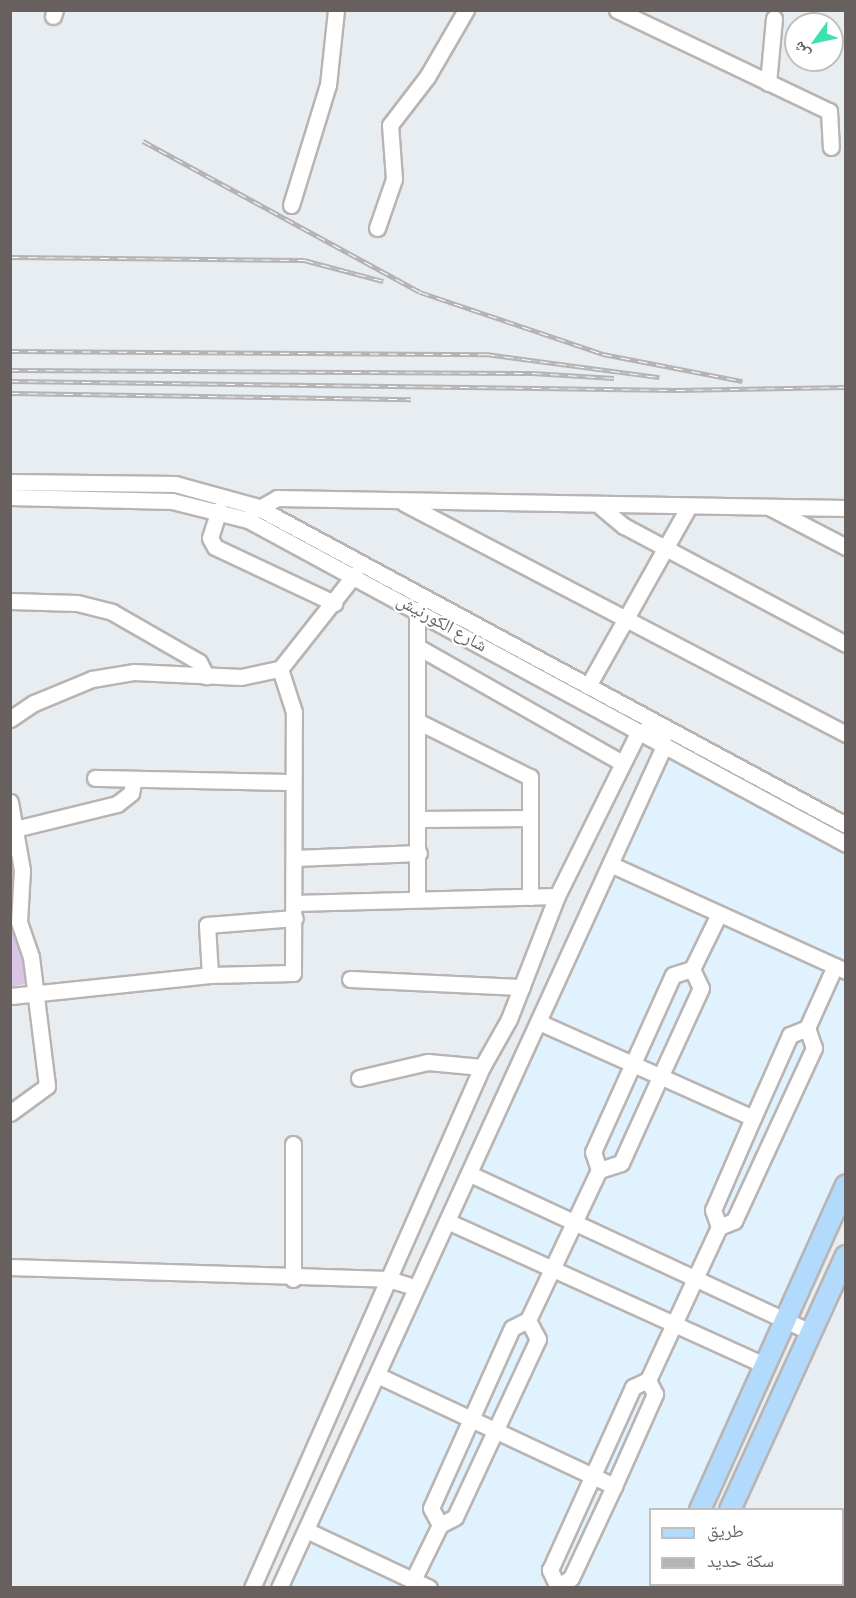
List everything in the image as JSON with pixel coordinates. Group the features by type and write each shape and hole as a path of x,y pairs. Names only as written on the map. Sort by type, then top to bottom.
{"main road":[{"path":"700,1508 846,1185"},
{"path":"730,1508 846,1256"}],"street":[{"path":"291,205 328,85 336,10"},
{"path":"377,228 394,179 390,125 427,77 466,10"},
{"path":"617,10 829,111 831,147"},
{"path":"768,83 774,18"},
{"name":"شارع الكورنيش","path":"10,482 175,484 252,513 588,686 846,825"},
{"name":"شارع الكورنيش","path":"10,497 172,501 219,510 252,513 417,610 638,733 846,844"},
{"path":"252,513 277,498 601,507 846,508"},
{"path":"400,501 846,734"},
{"path":"588,686 689,506"},
{"path":"601,507 666,548 846,644"},
{"path":"768,507 846,548"},
{"path":"219,510 210,538 215,547 334,603"},
{"path":"10,719 34,703 92,679 134,672 250,677 280,669 355,574"},
{"path":"10,601 77,603 112,612 199,662 206,676"},
{"path":"417,610 420,819 417,899"},
{"path":"418,647 622,763"},
{"path":"11,996 210,975 293,973 294,712 280,669"},
{"path":"419,722 530,777 530,897"},
{"path":"252,1587 482,1067 522,987 557,896 638,733 659,725 664,746 541,1023 414,1287 377,1375 279,1587"},
{"path":"95,778 292,782"},
{"path":"15,829 117,804 131,793 134,779"},
{"path":"10,802 21,870 19,922 36,993 47,1086 11,1112"},
{"path":"420,819 530,818"},
{"path":"294,858 419,854"},
{"path":"610,864 840,968 807,1028 790,1035 713,1210 719,1227"},
{"path":"210,975 207,926 294,910 417,899 557,896"},
{"path":"440,1525 431,1508 512,1328 528,1320 599,1170 593,1152 673,975 692,969 720,914"},
{"path":"599,1170 621,1163 701,988 692,969"},
{"path":"350,979 522,987"},
{"path":"541,1023 753,1118"},
{"path":"648,1380 655,1394 614,1486 572,1578 556,1586 550,1570 633,1387 648,1380 719,1227 734,1221 814,1048 807,1028"},
{"path":"359,1078 428,1062 482,1067"},
{"path":"293,1144 293,1279"},
{"path":"470,1174 811,1332"},
{"path":"447,1221 764,1365"},
{"path":"10,1267 293,1279 388,1279 414,1287"},
{"path":"413,1580 440,1525 455,1517 538,1339 528,1320"},
{"path":"377,1375 614,1486"},
{"path":"306,1530 429,1587"}],"shaded area":[{"path":"668,756 845,851 845,1163 690,1508 649,1508 649,1586 655,1587 288,1588"},
{"path":"10,826 29,983 11,987 10,987"}],"railway":[{"path":"143,141 420,292 603,354 742,381"},
{"path":"10,257 304,260 383,281"},
{"path":"10,351 486,354 659,377"},
{"path":"10,370 532,373 614,378"},
{"path":"10,381 676,390 846,387"},
{"path":"10,393 411,399"}]}
